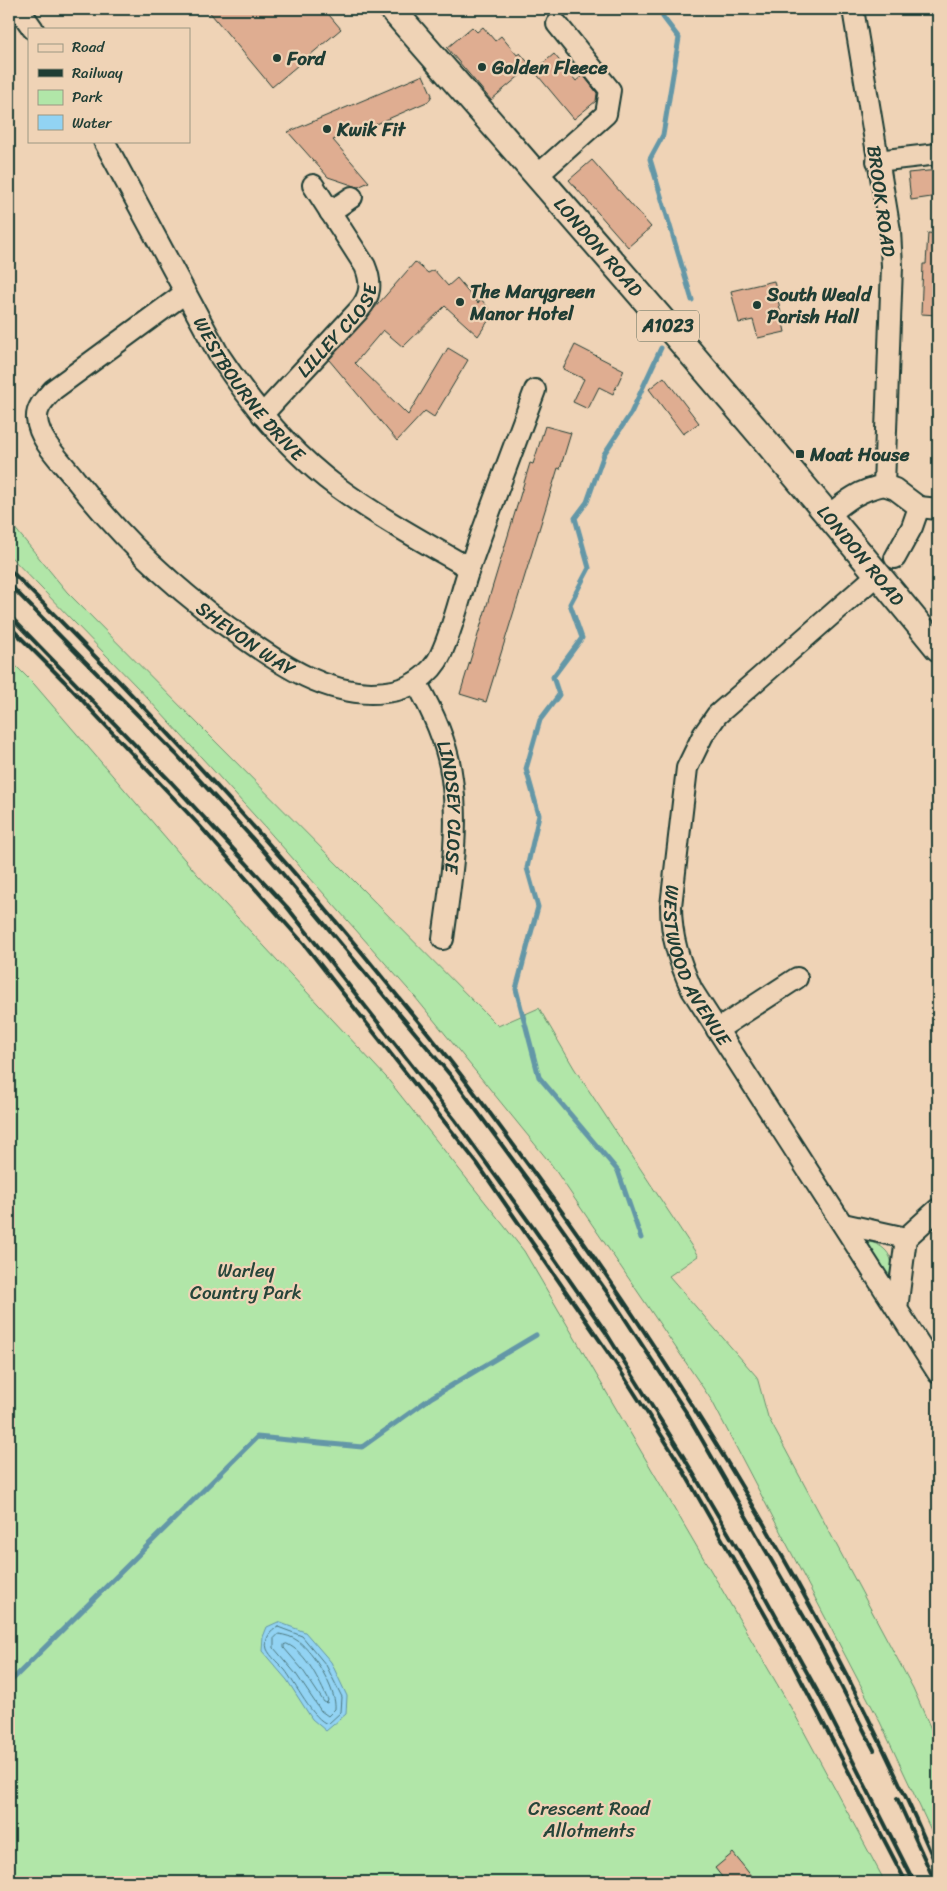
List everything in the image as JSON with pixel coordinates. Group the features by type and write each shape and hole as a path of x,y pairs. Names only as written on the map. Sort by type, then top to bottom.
{"main road":[{"name":"LONDON ROAD","path":"392,9 538,175 828,515 886,566 938,648"}],"street":[{"path":"19,9 32,28"},
{"name":"BROOK ROAD","path":"853,9 890,231 892,266 884,485"},
{"path":"538,175 606,114 610,90 557,24"},
{"name":"WESTBOURNE DRIVE","path":"105,142 219,355 240,387 262,415 296,451 335,485 379,516 469,568"},
{"path":"877,161 938,154"},
{"name":"LILLEY CLOSE","path":"262,415 359,310 369,294 369,276 365,266 313,184"},
{"path":"330,212 352,197"},
{"name":"SHEVON WAY","path":"185,293 53,390 40,403 36,416 39,430 86,494 120,533 156,569 205,610 278,662 318,683 338,689 382,693 404,689 430,671 441,655 469,568 535,390"},
{"path":"828,515 866,489 884,485 929,508 912,527 886,566"},
{"name":"WESTWOOD AVENUE","path":"886,566 717,715 703,735 687,768 671,906 671,925 674,946 692,990 938,1373"},
{"name":"LINDSEY CLOSE","path":"416,682 436,721 444,743 452,777 455,842 443,939"},
{"path":"717,1030 797,978"},
{"path":"897,1309 906,1238 938,1209"},
{"path":"843,1224 906,1238"}],"green space":[{"path":"9,521 67,592 498,1026 539,1008 574,1068 698,1256 669,1276 757,1377 768,1417 913,1688 938,1745 938,1845 880,1722 712,1401 551,1164 415,997 265,827 138,688 9,555"},
{"name":"Warley Country Park","path":"9,659 34,684 197,874 386,1077 524,1251 794,1713 885,1882 9,1882"},
{"path":"869,1242 882,1247 890,1256 892,1268 886,1280 863,1243"}],"water":[{"path":"278,1622 305,1632 331,1662 347,1696 346,1714 326,1731 312,1719 287,1680 262,1651 263,1637 267,1627"}],"building":[{"name":"Ford","path":"207,9 324,9 341,29 272,87"},
{"path":"472,27 477,32 483,27 495,41 501,36 517,55 520,53 531,66 491,100 447,48"},
{"path":"554,54 576,81 583,75 597,93 596,101 574,119 534,71"},
{"name":"Kwik Fit","path":"423,75 432,95 429,101 372,126 371,124 333,140 369,182 358,187 328,177 288,132"},
{"path":"592,160 651,227 628,247 569,180"},
{"path":"938,170 938,196 911,200 908,173"},
{"path":"928,233 938,234 938,315 921,314 923,264 926,264"},
{"path":"415,262 428,273 434,270 448,286 457,278 478,303 481,299 493,314 478,336 445,306 403,347 383,330 355,363 408,415 448,348 468,360 434,417 425,411 397,441 329,360"},
{"name":"South Weald Parish Hall","path":"774,281 785,332 758,338 753,320 739,323 731,291"},
{"path":"575,345 624,370 613,394 599,387 588,409 573,402 584,379 563,369"},
{"path":"664,377 699,423 683,434 649,389"},
{"path":"545,426 571,433 560,469 558,468 486,702 460,694 530,463 533,464"},
{"path":"733,1853 756,1882 726,1882 715,1868"}],"waterway":[{"path":"662,9 663,17 679,38 663,135 650,159 692,300"},
{"path":"641,1238 618,1171 539,1077 516,989 538,907 527,868 539,815 526,769 540,720 559,695 553,677 582,638 570,604 589,568 575,518 587,502 604,454 631,413 661,348"},
{"path":"9,1683 257,1437 362,1447 432,1397 536,1335"}],"railway":[{"path":"9,569 159,723 303,883 445,1054 562,1211 657,1351 747,1495 830,1643 859,1699 938,1869"},
{"path":"9,584 176,754 262,849 451,1076 614,1302 686,1412 819,1643 874,1750"},
{"path":"9,615 171,782 287,907 455,1120 534,1229 605,1331 683,1456 753,1575 820,1696 914,1882"},
{"path":"9,626 64,681 199,825 304,944 477,1163 614,1361 676,1458 790,1659 906,1882"},
{"path":"897,1798 935,1882"}],"place":[{"name":"Ford","path":"277,58"},
{"name":"Golden Fleece","path":"482,67"},
{"name":"Kwik Fit","path":"327,129"},
{"name":"The Marygreen Manor Hotel","path":"460,302"},
{"name":"South Weald Parish Hall","path":"757,305"},
{"name":"Moat House","path":"800,454"}],"park label":[{"name":"Crescent Road Allotments","path":"589,1819"}]}
